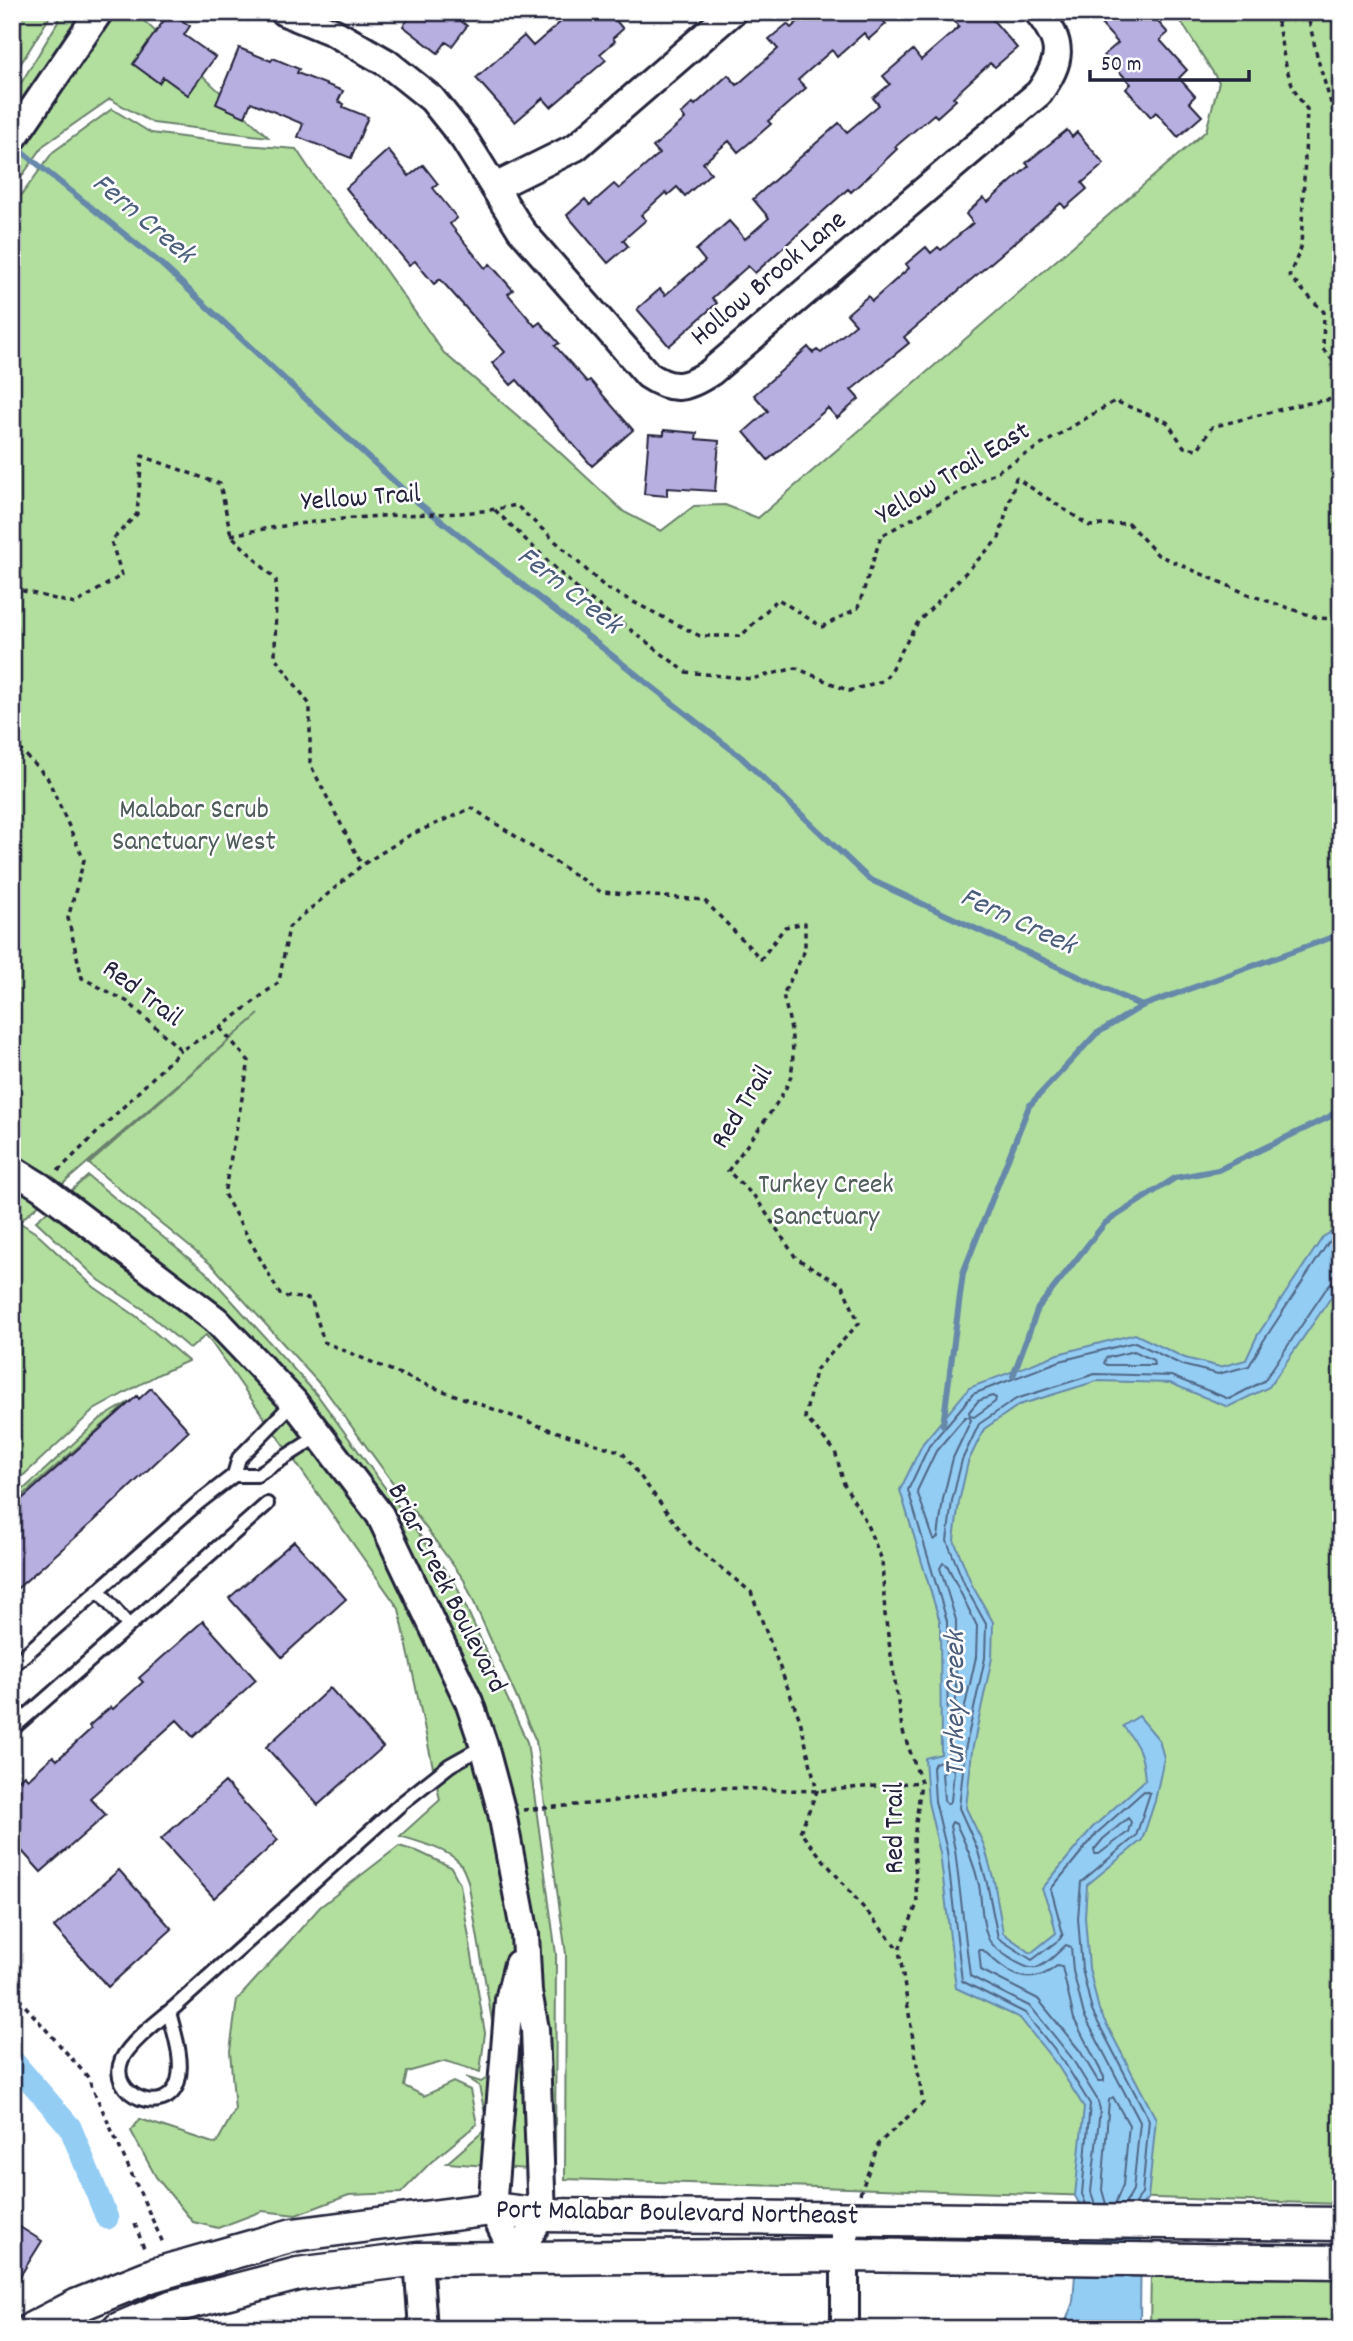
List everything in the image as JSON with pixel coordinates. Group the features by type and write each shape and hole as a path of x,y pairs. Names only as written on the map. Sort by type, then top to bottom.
{"street":[{"path":"12,139 99,12"},
{"name":"Hollow Brook Lane","path":"284,12 338,22 432,99 464,139 521,230 648,375 660,384 677,387 694,384 721,363 1039,93 1053,73 1058,59 1058,47 1048,24 1038,12"},
{"path":"495,187 576,148 732,12"},
{"name":"Briar Creek Boulevard","path":"12,1169 41,1187 216,1321 294,1402 380,1515 469,1702 502,1812 525,1935 528,1993 535,2029 542,2215"},
{"name":"Briar Creek Boulevard","path":"492,2209 509,2000 525,1935"},
{"path":"492,2209 516,2257"},
{"name":"Port Malabar Boulevard Northeast","path":"32,2329 149,2263 293,2235 492,2209 542,2215 1341,2224"},
{"path":"516,2257 542,2215"},
{"path":"845,2329 845,2255 852,2220"},
{"name":"Port Malabar Boulevard Northeast","path":"119,2329 171,2307 298,2274 418,2259 845,2255 1341,2262"},
{"path":"418,2259 423,2329"}],"lane":[{"path":"12,1666 198,1503 234,1475 239,1458 294,1402"},
{"path":"234,1475 257,1475 320,1435"},
{"path":"12,1729 267,1504"},
{"path":"98,1590 128,1625"},
{"path":"169,2012 178,2053 178,2082 168,2096 160,2100 139,2100 122,2083 119,2071 122,2058 136,2042 169,2012 402,1803 450,1765 484,1746"}],"path":[{"path":"1276,12 1283,54 1296,97 1307,109 1301,248 1289,276 1324,312 1323,349 1341,370"},
{"path":"1307,12 1341,137"},
{"name":"Yellow Trail East","path":"495,510 516,505 606,588 699,636 741,636 778,599 822,627 858,608 881,536 1115,401 1167,422 1184,447 1198,449 1212,427 1298,405 1338,398 1341,394"},
{"path":"12,589 75,604 122,575 111,541 136,514 142,456 220,484 232,535 276,580 275,657 310,705 310,764 362,865"},
{"path":"495,510 577,589 686,671 700,673 751,679 796,668 849,691 885,680 918,622 999,538 1016,478 1090,526 1128,523 1158,555 1250,595 1318,618 1341,619"},
{"name":"Yellow Trail","path":"232,535 279,525 495,510"},
{"name":"Red Trail","path":"12,741 47,777 84,860 68,918 82,978 128,1002 181,1050 220,1028 279,982 289,927 362,865 410,835 472,808 601,892 704,900 761,960 785,928 805,923 805,950 783,995 793,1033 791,1078 727,1171 756,1198 796,1258 842,1285 859,1323 815,1371 805,1417 835,1451 844,1484 864,1518 882,1560 885,1615 902,1729 921,1782 914,1840 917,1905 900,1950 923,2103 879,2143 852,2220"},
{"name":"Red Trail","path":"220,1028 249,1061 224,1194 281,1296 311,1299 324,1342 419,1382 548,1429 622,1452 691,1544 751,1592 800,1720 817,1791 800,1832 900,1950"},
{"path":"41,1187 181,1050"},
{"path":"502,1812 608,1802 697,1787 817,1791 921,1782"},
{"path":"12,1991 87,2076 163,2242 149,2263"},
{"path":"135,2224 149,2263"}],"green space":[{"path":"12,12 43,12 50,16 12,78"},
{"path":"58,12 130,12 141,18 268,137 153,123 110,99 44,145 12,190 12,98 58,22"},
{"name":"Turkey Creek Sanctuary","path":"1175,12 1341,12 1341,2204 565,2179 566,1954 536,1741 464,1580 325,1390 213,1266 89,1164 259,1014 19,1222 36,1233 94,1287 136,1316 188,1361 94,1410 12,1486 12,208 53,152 112,109 151,133 296,149 444,353 553,446 624,512 661,531 694,506 725,505 758,518 1206,131 1219,82"},
{"path":"88,1176 207,1273 318,1396 456,1585 527,1742 556,1954 555,2171 447,2163 486,2129 479,2086 465,2077 481,2082 489,2077 494,2032 468,1881 463,1868 446,1853 400,1836 440,1800 399,1609 206,1335 190,1349 143,1309 99,1280 36,1221"},
{"path":"129,1402 12,1505 12,1500 100,1419"},
{"path":"399,1846 451,1867 460,1884 485,2033 480,2072 446,2061 407,2072 404,2086 424,2096 453,2082 470,2090 477,2124 430,2163 401,2193 349,2195 296,2215 262,2211 218,2228 193,2222 156,2177 131,2131 140,2119 216,2144 235,2110 230,2051 237,2000 320,1907"},
{"path":"1151,2271 1341,2274 1341,2329 1150,2329"}],"water":[{"name":"Turkey Creek","path":"1341,1226 1341,1283 1269,1387 1228,1407 1170,1383 1097,1381 1019,1405 984,1429 968,1462 954,1540 972,1585 993,1622 992,1658 972,1751 966,1808 984,1845 994,1881 1003,1933 1031,1953 1056,1933 1042,1889 1092,1828 1145,1780 1139,1751 1123,1726 1139,1716 1159,1740 1164,1758 1155,1801 1142,1840 1087,1885 1085,1917 1089,1968 1099,2010 1156,2119 1148,2198 1141,2206 1140,2329 1063,2329 1073,2302 1080,2205 1075,2196 1084,2107 1058,2066 1020,2018 956,1988 940,1853 928,1802 925,1758 941,1754 940,1622 900,1490 923,1443 969,1388 1058,1354 1135,1334 1185,1358 1220,1367 1246,1360 1257,1336 1323,1237"}],"building":[{"path":"170,12 190,26 184,35 215,57 188,95 163,77 159,83 133,64"},
{"path":"414,12 468,12 461,21 467,26 452,46 446,42 438,53 403,26"},
{"path":"572,12 609,12 623,29 613,38 615,41 600,54 606,60 551,107 543,98 515,122 476,78 524,36 533,46"},
{"path":"809,12 876,12 886,24 869,39 864,33 837,57 832,50 798,80 806,88 768,121 771,124 738,152 729,141 703,163 711,173 685,196 677,187 668,195 666,192 641,215 646,220 623,240 628,246 608,263 567,215 585,199 590,205 614,184 619,189 659,154 653,147 685,119 681,114 728,75 737,85 778,49 769,39 787,24 791,28"},
{"path":"964,12 986,12 1017,48 995,67 990,63 953,97 956,100 937,117 934,114 895,147 897,149 851,192 848,189 755,273 748,266 712,298 717,303 669,346 637,309 660,289 665,295 705,261 696,250 729,221 745,239 769,218 753,199 839,123 847,132 879,105 873,98 890,84 883,76 913,50 921,60 959,27 954,21"},
{"path":"1095,12 1149,12 1168,33 1160,40 1187,70 1179,78 1195,96 1189,102 1202,116 1178,137 1156,112 1151,117 1126,89 1131,84 1104,55 1118,43 1100,23 1103,21"},
{"path":"239,48 271,61 273,58 299,69 297,73 343,91 338,101 344,104 343,107 368,117 351,158 298,137 303,124 251,102 245,117 216,104"},
{"path":"1067,130 1072,137 1077,132 1104,164 1082,183 1087,189 1065,208 1061,203 904,337 909,343 851,390 859,399 837,418 828,408 768,460 744,432 768,411 754,395 808,347 813,353 817,350 821,353 856,324 847,314 868,296 872,301 909,268 906,264 926,247 931,253 938,247 941,250 973,223 966,214 983,198 988,202 1029,166 1026,163"},
{"path":"388,150 409,176 423,165 438,184 433,188 457,218 450,224 485,268 490,264 513,290 508,294 535,326 540,322 559,343 555,346 587,382 590,380 633,430 592,466 517,380 511,385 492,363 505,352 440,279 434,284 415,261 409,265 346,188"},
{"path":"664,430 697,433 696,439 719,441 715,491 667,488 667,496 644,494 649,434 664,435"},
{"path":"151,1388 189,1431 94,1521 12,1593 12,1508 137,1396 139,1399"},
{"path":"294,1541 346,1599 282,1657 229,1598"},
{"path":"203,1621 256,1680 193,1737 177,1720 90,1798 106,1815 41,1872 12,1840 12,1786 24,1775 28,1779 53,1756 57,1760 91,1729 89,1726 101,1715 111,1707 113,1709 143,1682 139,1678"},
{"path":"330,1688 383,1747 318,1805 266,1747"},
{"path":"225,1782 278,1840 214,1898 161,1839"},
{"path":"119,1870 172,1929 108,1987 54,1927"},
{"path":"12,2222 42,2241 12,2289"}],"waterway":[{"path":"1335,12 1341,21"},
{"name":"Fern Creek","path":"15,146 159,262 411,497 741,757 869,879 1142,1006 1341,934"},
{"name":"Fern Creek","path":"943,1425 963,1273 1029,1106 1096,1034 1142,1006"},
{"path":"1013,1376 1038,1308 1105,1223 1175,1178 1218,1170 1329,1117 1341,1107"},
{"path":"12,2060 70,2127 107,2218"}],"park label":[{"name":"Malabar Scrub Sanctuary West","path":"194,828"}]}
